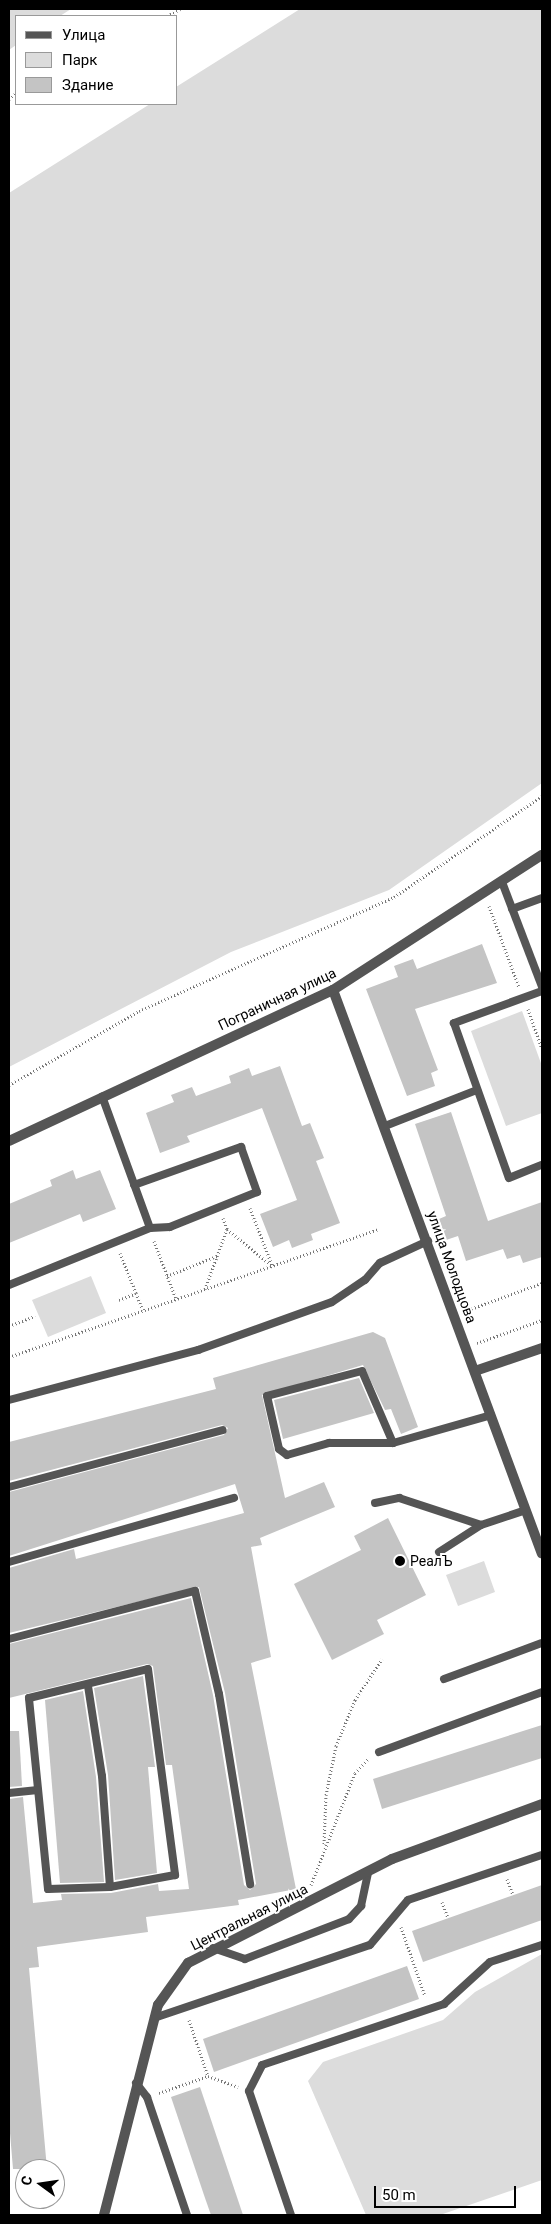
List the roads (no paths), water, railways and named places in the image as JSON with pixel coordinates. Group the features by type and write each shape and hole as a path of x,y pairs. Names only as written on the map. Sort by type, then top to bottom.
{"street":[{"name":"Пограничная улица","path":"9,1141 102,1096 333,990 542,855"},
{"name":"улица Молодцова","path":"333,990 386,1126 542,1554"},
{"path":"475,1371 542,1348"},
{"name":"Центральная улица","path":"104,2215 135,2082 154,2018 169,1984 188,1963 213,1948 368,1872 542,1804"}],"lane":[{"path":"502,882 542,989 523,998 454,1023 509,1178 542,1165"},
{"path":"512,909 542,898"},
{"path":"386,1126 477,1090"},
{"path":"102,1096 150,1228"},
{"path":"9,1285 150,1228 170,1227 257,1192 240,1147 134,1185"},
{"path":"9,1400 198,1350 332,1302 366,1280 380,1262 428,1241"},
{"path":"393,1443 362,1370 267,1396 282,1453 329,1443 393,1443 491,1415"},
{"path":"9,1487 223,1430"},
{"path":"9,1562 234,1498"},
{"path":"375,1503 399,1498 481,1525"},
{"path":"438,1552 481,1525 526,1510"},
{"path":"9,1639 195,1591 219,1694 250,1884"},
{"path":"444,1679 542,1643"},
{"path":"148,1669 176,1875 110,1887 48,1889 29,1698 88,1686 148,1669"},
{"path":"88,1686 102,1776 110,1887"},
{"path":"379,1752 542,1692"},
{"path":"9,1793 38,1790"},
{"path":"154,2018 370,1945 395,1911 408,1900 542,1854"},
{"path":"213,1948 245,1959 349,1919 361,1906 368,1872"},
{"path":"291,2215 249,2091 262,2065 430,2009 454,1997 490,1962 542,1945"},
{"path":"135,2082 147,2097 187,2215"}],"place":[{"name":"РеалЪ","path":"400,1561"}]}
